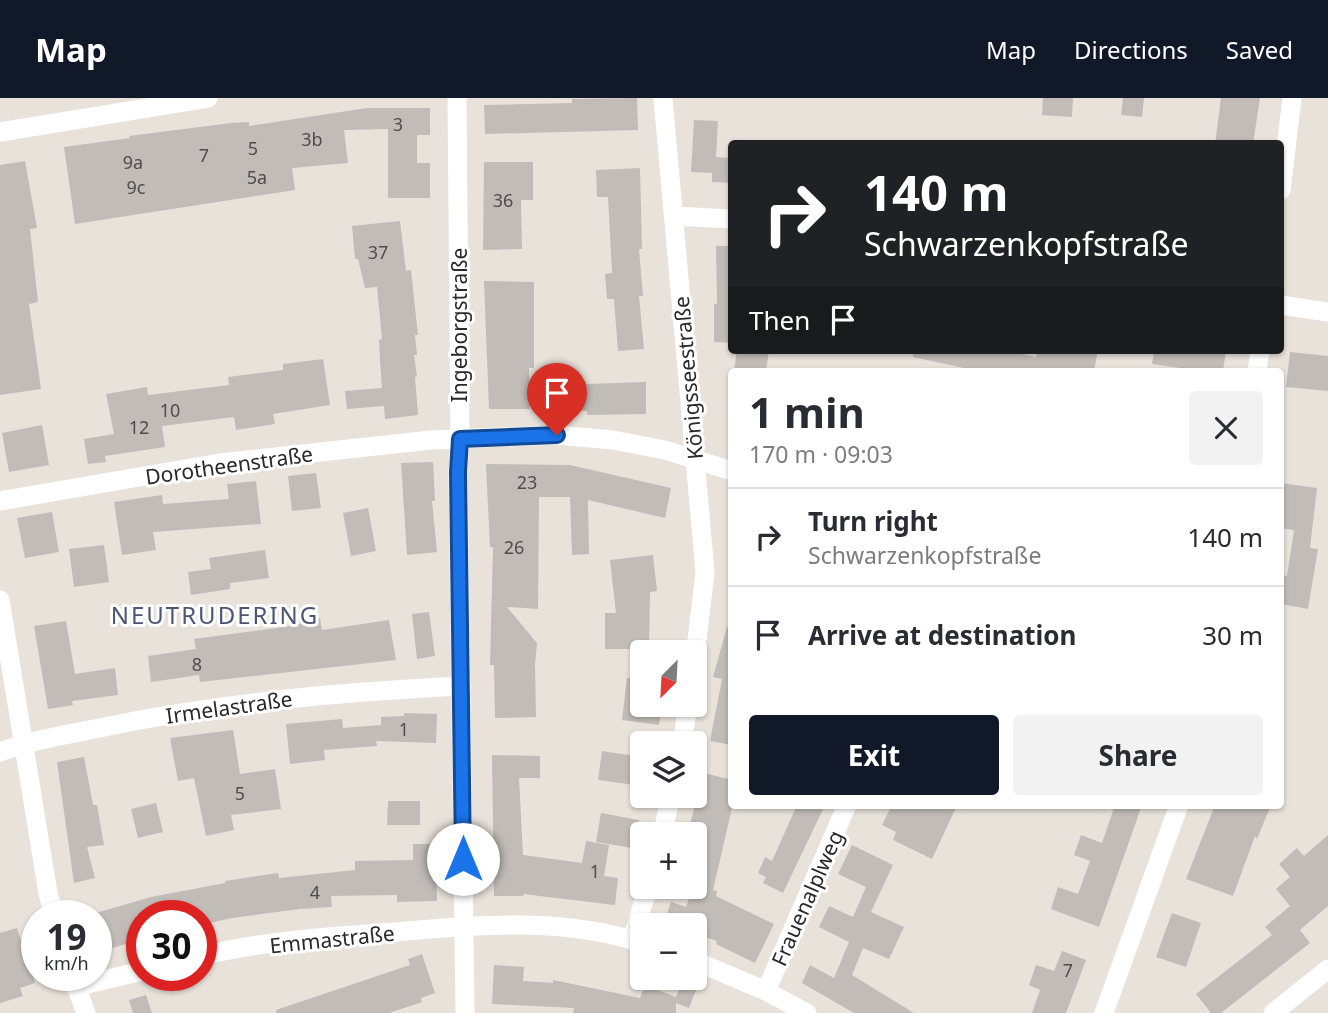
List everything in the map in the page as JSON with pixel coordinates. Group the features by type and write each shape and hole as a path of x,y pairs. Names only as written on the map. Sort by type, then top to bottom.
{"street":[{"path":"0,132 206,98"},
{"name":"Ingeborgstraße","path":"457,98 458,472 465,1013"},
{"name":"Königsseestraße","path":"663,98 705,572 697,640"},
{"path":"1284,165 1292,98"},
{"path":"674,216 728,219"},
{"path":"1284,305 1328,312"},
{"name":"Dorotheenstraße","path":"0,500 220,463 431,440 557,435 613,440 665,450 728,470"},
{"path":"0,600 50,900"},
{"name":"Irmelastraße","path":"0,752 23,744 225,705 330,693 462,686"},
{"name":"Frauenalplweg","path":"766,991 845,809"},
{"path":"1104,1013 1178,809"},
{"name":"Emmastraße","path":"217,952 341,936 464,927 558,926 630,941"},
{"path":"707,966 766,991 807,1013"},
{"path":"1273,1013 1328,970"},
{"path":"77,991 86,1013"}],"building":[{"path":"637,98 638,130 485,134 484,105"},
{"path":"1043,98 1073,98 1072,117 1042,115"},
{"path":"1123,98 1144,98 1142,117 1121,115"},
{"path":"1221,98 1260,98 1254,140 1216,140"},
{"path":"367,108 430,108 430,135 417,135 417,163 430,163 430,198 388,198 388,129 344,130 348,163 292,168 295,190 75,224 64,147 231,123 249,122 249,126"},
{"path":"694,120 718,121 716,157 728,158 728,183 712,182 712,173 691,172"},
{"path":"25,161 37,228 30,229 38,302 29,304 41,389 0,395 0,165"},
{"path":"484,162 533,162 533,200 521,200 522,249 483,250"},
{"path":"640,168 642,249 639,249 643,296 639,296 644,349 618,351 614,299 607,299 605,274 612,273 608,197 597,197 596,170"},
{"path":"400,221 406,271 411,270 418,335 415,335 417,355 414,355 418,415 385,419 384,406 347,409 345,391 382,388 379,340 382,339 377,287 365,288 358,259 355,259 352,226"},
{"path":"716,246 728,246 728,343 714,342 714,304 717,304"},
{"path":"484,281 534,282 534,368 529,368 530,409 489,409"},
{"path":"1290,352 1328,356 1328,391 1286,387"},
{"path":"736,354 768,354 766,368 734,368"},
{"path":"913,354 1022,354 1036,357 1036,354 1097,354 1095,368 964,368 913,357"},
{"path":"1153,354 1225,354 1223,368 1181,368 1152,364"},
{"path":"323,359 330,405 273,414 275,424 236,430 234,417 162,426 165,447 105,456 106,462 88,464 84,439 114,434 106,394 147,387 148,395 229,385 228,377 283,370 283,364"},
{"path":"586,381 586,384 646,382 646,414 587,415 587,411 563,411 562,382"},
{"path":"42,425 49,465 9,472 2,433"},
{"path":"433,462 435,501 432,501 437,552 407,555 401,463"},
{"path":"486,464 570,465 671,488 665,518 588,500 589,554 572,555 570,497 539,497 538,609 507,607 537,643 536,717 495,718 494,665 490,665 493,547 490,547"},
{"path":"316,473 321,508 292,511 288,476"},
{"path":"256,481 261,524 153,532 156,550 122,555 114,502 162,495 163,504 229,499 227,484"},
{"path":"1284,483 1317,488 1310,548 1318,549 1308,609 1284,605 1284,576 1287,576 1294,530 1284,528"},
{"path":"368,508 376,551 351,556 343,513"},
{"path":"52,512 59,552 25,558 17,518"},
{"path":"104,545 109,582 74,587 69,549"},
{"path":"265,550 269,578 230,583 230,589 191,595 188,572 211,569 209,558"},
{"path":"653,555 657,591 650,592 649,640 630,640 630,649 605,649 605,613 616,613 610,560"},
{"path":"429,612 435,656 417,659 412,614"},
{"path":"320,618 322,630 389,620 396,660 200,682 199,675 151,682 148,656 196,649 194,639 291,626"},
{"path":"66,621 75,674 115,668 118,695 72,701 73,705 48,709 34,626"},
{"path":"728,627 728,744 710,741 722,679 713,677"},
{"path":"627,678 630,678 630,718 660,718 659,725 622,720"},
{"path":"404,713 437,714 436,743 376,741 377,746 324,750 325,760 290,764 286,724 342,719 343,728 381,725 381,717 404,716"},
{"path":"233,730 240,774 275,769 281,809 231,815 234,830 206,836 194,778 178,781 170,738"},
{"path":"602,751 630,755 630,784 598,780"},
{"path":"492,755 540,756 540,778 519,778 523,855 582,863 586,841 609,845 604,876 618,878 615,905 523,894 524,896 494,896"},
{"path":"84,757 104,845 87,847 95,878 74,883 57,762"},
{"path":"707,774 728,779 728,809 732,809 713,890 717,891 716,896 774,924 755,963 707,938 707,913 667,913 671,902 686,907 689,899 707,899 707,822 691,822 694,808 707,808"},
{"path":"388,801 420,801 420,825 387,825"},
{"path":"156,803 163,832 138,838 131,809"},
{"path":"795,809 823,809 783,893 763,883 766,877 758,873 765,857 772,861"},
{"path":"890,809 955,809 932,859 893,840 896,832 882,825"},
{"path":"1114,809 1141,809 1099,927 1051,909 1058,887 1078,894 1090,861 1074,855 1081,835 1102,843"},
{"path":"1213,809 1269,809 1257,839 1255,836 1233,896 1186,879"},
{"path":"601,813 639,820 630,822 630,848 596,842"},
{"path":"1328,835 1328,906 1300,930 1310,943 1221,1013 1211,1013 1196,994 1272,935 1265,927 1290,906 1276,889 1290,877 1279,864 1297,848 1304,856"},
{"path":"413,844 432,844 437,901 397,902 397,895 331,896 332,907 217,921 217,900 141,900 225,881 278,873 279,878 355,870 355,861 413,860"},
{"path":"852,845 893,865 871,912 904,927 889,959 863,948 852,975 914,1013 854,1013 802,983 810,965 834,978 849,942 819,927 829,906 853,917 866,887 838,874"},
{"path":"126,904 126,944 112,948 112,908"},
{"path":"1172,913 1201,923 1186,967 1156,957"},
{"path":"17,928 21,940 20,988 23,996 0,1003 0,933"},
{"path":"1062,951 1086,960 1066,1013 1032,1013 1040,990 1029,985 1036,965 1054,971"},
{"path":"422,954 435,993 421,998 422,1002 389,1013 276,1013 276,1010 410,965 408,959"},
{"path":"494,965 524,967 523,981 553,983 553,980 640,998 643,990 658,990 676,997 679,990 696,990 689,1008 676,1003 676,1013 573,1013 574,1008 492,1004"},
{"path":"146,995 152,1013 133,1013 129,1000"}],"district":[{"name":"NEUTRUDERING","path":"215,614"}],"route":[{"path":"463,859 458,472 460,439 557,435"}]}
